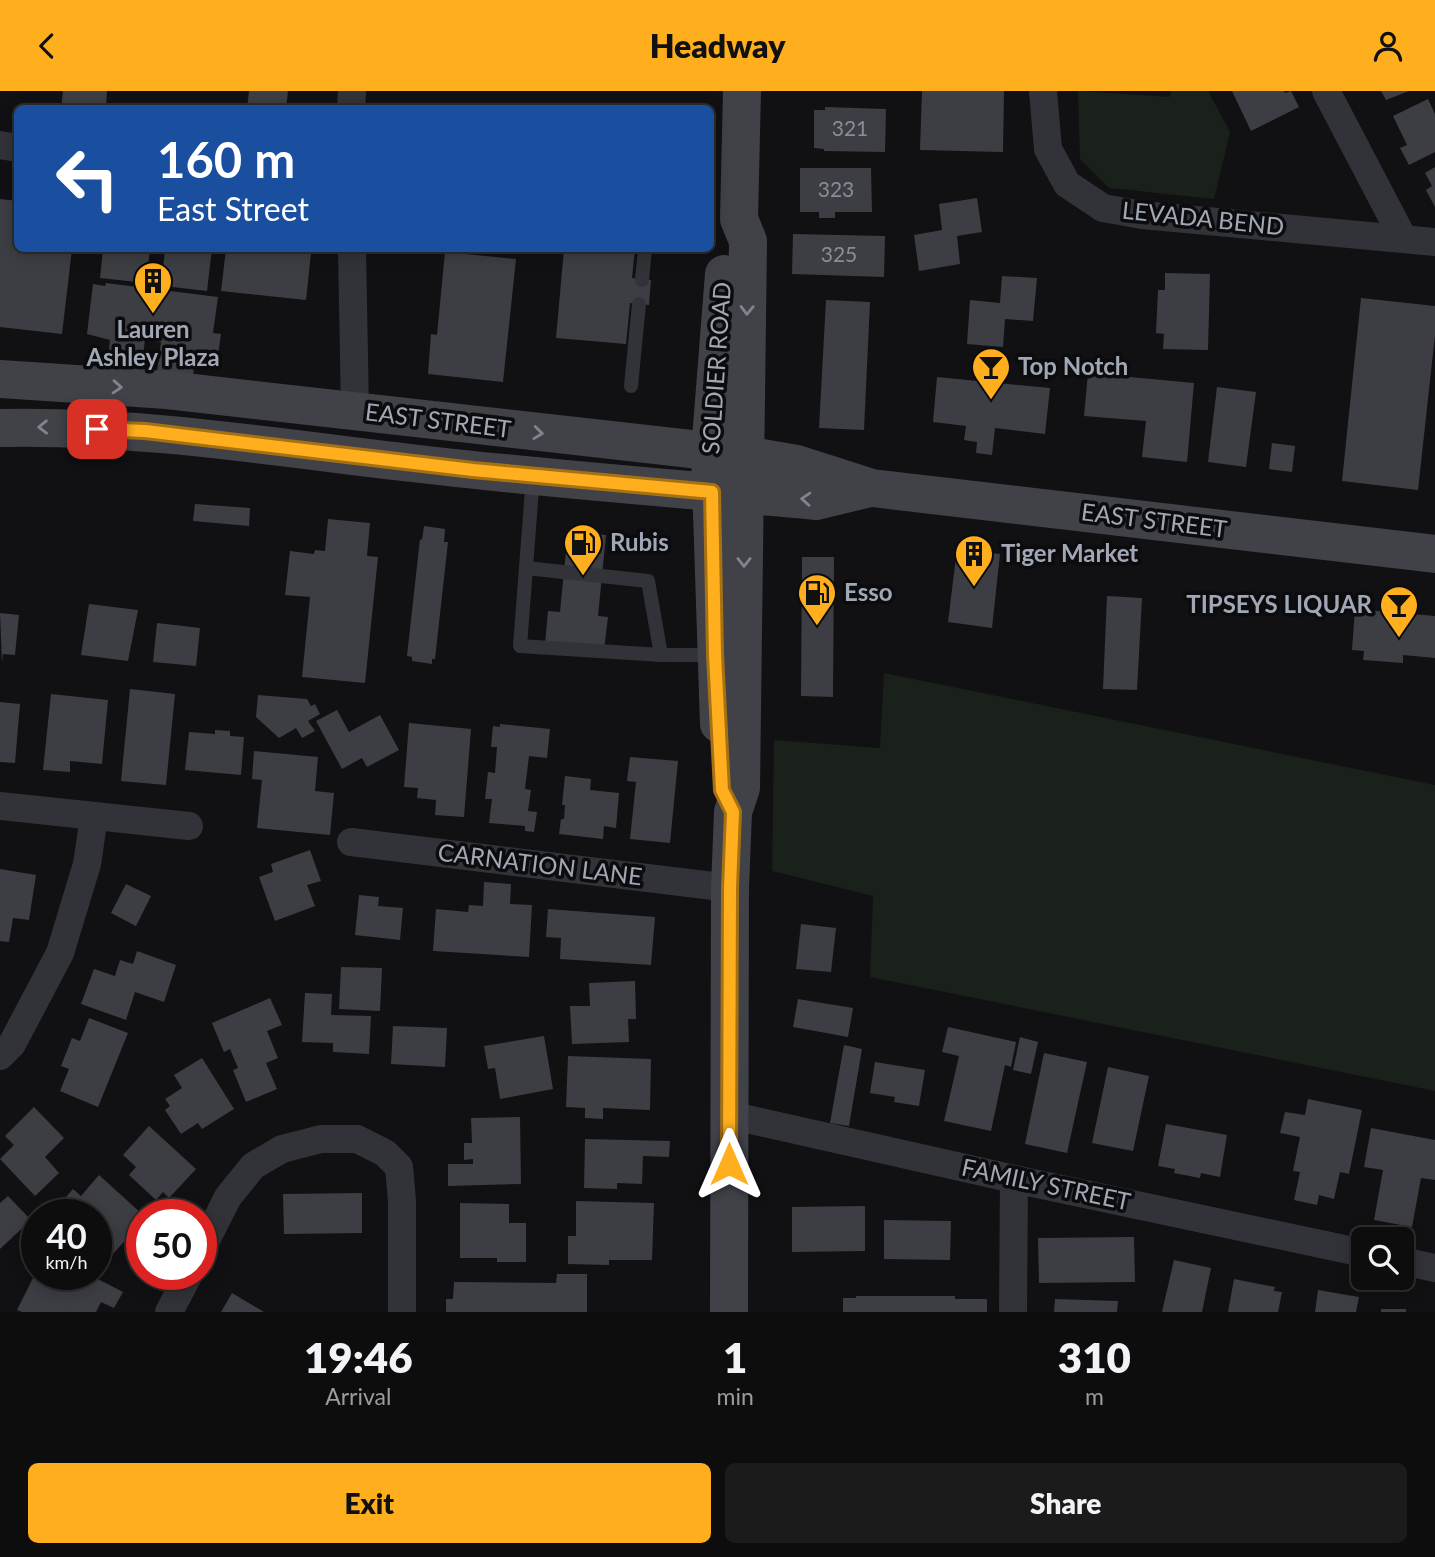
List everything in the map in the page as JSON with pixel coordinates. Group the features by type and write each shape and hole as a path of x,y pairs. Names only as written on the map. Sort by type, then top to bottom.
{"main road":[{"name":"SOLDIER ROAD","path":"729,1312 730,888 733,812 741,788 727,493 727,239 739,219 742,91"},
{"name":"EAST STREET","path":"0,379 167,390 727,454 797,464 872,488 1435,554"},
{"path":"353,456 355,411"},
{"name":"EAST STREET","path":"0,428 145,431 533,476 816,501 872,488"},
{"name":"SOLDIER ROAD","path":"727,493 715,655 722,790 733,812"}],"street":[{"name":"LEVADA BEND","path":"1043,91 1048,149 1067,184 1103,208 1142,215 1435,242"},
{"path":"1326,91 1403,238"},
{"path":"352,252 355,411"},
{"path":"0,806 189,826"},
{"path":"0,1056 12,1044 60,953 87,864 94,817"},
{"name":"CARNATION LANE","path":"351,842 730,888"},
{"name":"FAMILY STREET","path":"729,1115 1351,1250"},
{"path":"217,1219 228,1197 253,1166 282,1149 321,1139 357,1139 386,1153 399,1167 402,1201 402,1312"},
{"path":"1013,1312 1014,1179"},
{"path":"1414,1264 1435,1268"},
{"path":"169,1312 181,1290"}],"lane":[{"path":"642,279 645,252"},
{"path":"631,386 639,304"},
{"path":"533,476 520,646 661,655 715,655"},
{"path":"526,568 648,582 661,655"}],"shaded area":[{"path":"1078,91 1169,97 1172,91 1208,91 1230,132 1214,199 1109,188 1080,159"},
{"path":"884,673 1435,785 1435,1091 870,977 873,896 772,871 774,740 880,748"}],"building":[{"path":"63,91 107,91 106,105 61,105"},
{"path":"249,91 288,91 286,105 247,105"},
{"path":"922,91 1004,91 1003,152 920,150"},
{"path":"1232,91 1291,91 1299,107 1251,131"},
{"path":"1381,91 1409,91 1386,100"},
{"path":"1428,99 1435,114 1435,152 1409,165 1400,148 1407,145 1393,116"},
{"path":"825,107 886,109 885,152 824,151 814,148 814,110 825,110"},
{"path":"1435,167 1435,207 1426,190 1432,186 1425,173"},
{"path":"800,168 871,168 872,212 835,212 835,218 819,218 819,212 800,212"},
{"path":"977,198 982,232 957,236 960,264 919,271 914,235 942,230 939,204"},
{"path":"0,199 14,201 14,252 72,252 62,334 0,327"},
{"path":"793,234 885,236 884,277 792,274"},
{"path":"103,252 150,252 146,283 100,278"},
{"path":"165,252 212,252 207,291 164,286 166,271 163,270"},
{"path":"226,252 311,253 306,300 221,291"},
{"path":"445,252 516,259 503,382 428,374 431,334 437,335"},
{"path":"564,252 635,252 632,278 651,280 649,305 630,303 626,344 556,338"},
{"path":"1165,273 1210,274 1208,350 1163,349 1164,334 1156,333 1158,290 1165,290"},
{"path":"1002,276 1037,278 1033,321 1005,319 1003,347 967,344 970,300 1000,303"},
{"name":"Lauren Ashley Plaza","path":"106,283 218,297 213,333 221,334 217,362 195,360 193,376 157,371 161,342 145,340 141,369 107,365 110,340 87,334 93,284 105,286"},
{"path":"1361,298 1435,306 1435,335 1418,490 1342,481"},
{"path":"826,300 870,302 864,430 819,428"},
{"path":"1088,373 1194,383 1187,462 1142,457 1146,421 1084,416"},
{"path":"937,377 1050,388 1045,434 995,428 992,455 976,453 977,442 964,440 966,426 933,422"},
{"path":"1217,387 1256,392 1246,467 1208,462"},
{"path":"1272,443 1295,446 1292,472 1269,469"},
{"path":"195,504 250,508 249,526 193,521"},
{"path":"328,519 370,523 367,556 378,557 365,683 302,677 310,597 285,595 290,551 314,554 315,550 325,551"},
{"path":"424,526 445,529 444,542 448,542 435,659 432,659 432,664 412,661 412,657 407,656 420,539 422,540"},
{"name":"Rubis","path":"568,531 606,535 598,616 608,617 604,650 545,644 548,611 560,612"},
{"name":"Tiger Market","path":"957,549 1000,554 992,628 948,622"},
{"name":"Esso","path":"802,557 834,557 833,697 801,696"},
{"path":"1107,596 1142,598 1137,690 1103,689"},
{"path":"89,604 138,610 128,661 81,655"},
{"path":"1355,609 1435,616 1435,658 1403,655 1403,663 1363,660 1364,651 1352,650"},
{"path":"0,613 19,615 15,655 3,654 2,662"},
{"path":"157,623 200,628 196,666 153,662"},
{"path":"130,689 175,694 166,785 121,781"},
{"path":"51,694 108,700 102,764 70,761 70,772 43,770"},
{"path":"258,695 307,699 311,706 315,704 320,714 308,721 315,731 302,738 296,728 279,738 256,717"},
{"path":"0,702 20,704 15,763 0,762"},
{"path":"337,710 349,732 380,715 399,750 367,767 362,758 342,769 316,721"},
{"path":"409,723 471,729 464,817 435,815 436,800 417,798 418,788 404,787"},
{"path":"500,724 550,729 547,758 529,756 525,789 531,790 528,811 537,812 534,832 525,831 525,826 489,823 492,799 485,799 488,772 495,773 497,747 491,747 493,726 500,727"},
{"path":"215,730 230,731 230,736 244,737 241,775 185,770 189,732 215,734"},
{"path":"254,751 318,757 315,791 334,793 330,835 257,828 262,780 252,779"},
{"path":"630,757 678,761 670,843 630,839 636,782 627,781"},
{"path":"565,776 591,779 590,790 619,793 616,828 604,826 603,839 559,834 561,819 564,819 565,805 562,805"},
{"path":"310,850 321,881 307,885 315,906 275,921 259,877 273,872 271,864"},
{"path":"0,869 36,875 29,920 13,918 9,942 0,941"},
{"path":"484,882 511,884 510,904 532,905 529,957 433,951 436,909 468,912 469,905 483,906"},
{"path":"126,884 151,896 136,926 111,913"},
{"path":"359,895 379,897 378,906 403,908 400,940 355,935"},
{"path":"548,909 655,917 651,965 560,959 561,938 546,937"},
{"path":"801,924 836,928 831,972 796,969"},
{"path":"137,951 176,965 164,1002 135,992 126,1020 81,1004 94,969 115,976 120,960 133,964"},
{"path":"341,967 382,968 380,1011 339,1009"},
{"path":"635,981 636,1019 628,1019 629,1042 572,1044 570,1006 590,1006 589,983"},
{"path":"305,993 332,994 331,1015 371,1016 369,1054 333,1052 333,1043 302,1042"},
{"path":"270,998 282,1025 267,1031 278,1058 266,1063 277,1089 246,1102 233,1070 238,1068 230,1049 224,1052 212,1023"},
{"path":"798,999 853,1008 848,1037 793,1027"},
{"path":"89,1018 128,1033 98,1107 60,1091 69,1069 61,1066 72,1038 80,1041"},
{"path":"393,1026 447,1028 445,1067 391,1064"},
{"path":"948,1027 1016,1042 1011,1067 1005,1065 991,1131 944,1121 959,1056 942,1052"},
{"path":"544,1036 553,1089 500,1099 495,1068 488,1069 484,1046"},
{"path":"1020,1037 1038,1042 1031,1074 1013,1070"},
{"path":"844,1045 862,1049 849,1126 830,1123"},
{"path":"1044,1053 1087,1062 1067,1153 1025,1144"},
{"path":"568,1056 651,1059 650,1110 603,1108 603,1119 585,1118 585,1108 566,1107"},
{"path":"202,1058 234,1109 202,1129 198,1123 181,1134 165,1110 170,1106 165,1099 182,1088 174,1075"},
{"path":"875,1062 925,1070 919,1106 894,1102 895,1097 870,1093"},
{"path":"1108,1067 1149,1076 1133,1151 1092,1143"},
{"path":"1308,1099 1362,1110 1349,1174 1340,1172 1334,1199 1319,1195 1317,1205 1294,1200 1300,1172 1293,1171 1300,1137 1280,1133 1285,1112 1305,1115"},
{"path":"34,1107 64,1138 45,1157 59,1173 35,1196 0,1159 14,1145 5,1136"},
{"path":"520,1117 521,1184 448,1186 448,1164 473,1164 473,1159 464,1160 464,1143 472,1143 471,1118"},
{"path":"1166,1124 1227,1135 1220,1177 1201,1173 1200,1178 1174,1173 1175,1169 1158,1166"},
{"path":"149,1126 196,1169 169,1198 163,1192 155,1199 129,1175 136,1167 123,1155"},
{"path":"1371,1128 1435,1140 1435,1180 1421,1178 1412,1227 1374,1220 1383,1170 1364,1167"},
{"path":"585,1139 670,1141 669,1157 643,1156 642,1184 617,1183 617,1189 584,1188"},
{"path":"99,1175 126,1199 126,1240 112,1255 112,1199 64,1199 73,1189 81,1196"},
{"path":"362,1193 362,1233 284,1234 283,1194"},
{"path":"8,1196 21,1210 21,1229 0,1249 0,1203"},
{"path":"576,1201 654,1203 652,1260 609,1260 609,1265 568,1264 568,1236 576,1236"},
{"path":"460,1203 509,1204 509,1223 526,1223 526,1262 497,1262 497,1258 460,1258"},
{"path":"865,1206 865,1251 792,1252 792,1207"},
{"path":"884,1220 951,1221 950,1260 884,1259"},
{"path":"1134,1237 1135,1282 1039,1283 1038,1238"},
{"path":"1174,1260 1211,1268 1202,1312 1162,1312"},
{"path":"557,1274 587,1274 587,1312 446,1312 446,1299 453,1299 454,1282 556,1283"},
{"path":"1234,1279 1275,1287 1274,1291 1282,1292 1278,1312 1228,1312"},
{"path":"112,1286 123,1292 114,1308 101,1302 96,1312 17,1310 27,1290 112,1290"},
{"path":"1318,1290 1359,1297 1356,1312 1315,1312"},
{"path":"232,1293 264,1312 221,1312"},
{"path":"955,1296 955,1299 987,1299 987,1312 843,1312 843,1298"},
{"path":"1055,1299 1118,1301 1117,1312 1054,1312"},
{"path":"1381,1309 1406,1309 1406,1312 1381,1312"}],"place":[{"name":"Lauren Ashley Plaza","path":"153,315"},
{"name":"Top Notch","path":"991,401"},
{"name":"Rubis","path":"583,577"},
{"name":"Tiger Market","path":"974,588"},
{"name":"Esso","path":"817,627"},
{"name":"TIPSEYS LIQUAR","path":"1399,639"}],"route":[{"path":"97,429 145,431 473,470 712,492 715,655 722,790 733,812 730,888 729,1164"}]}
